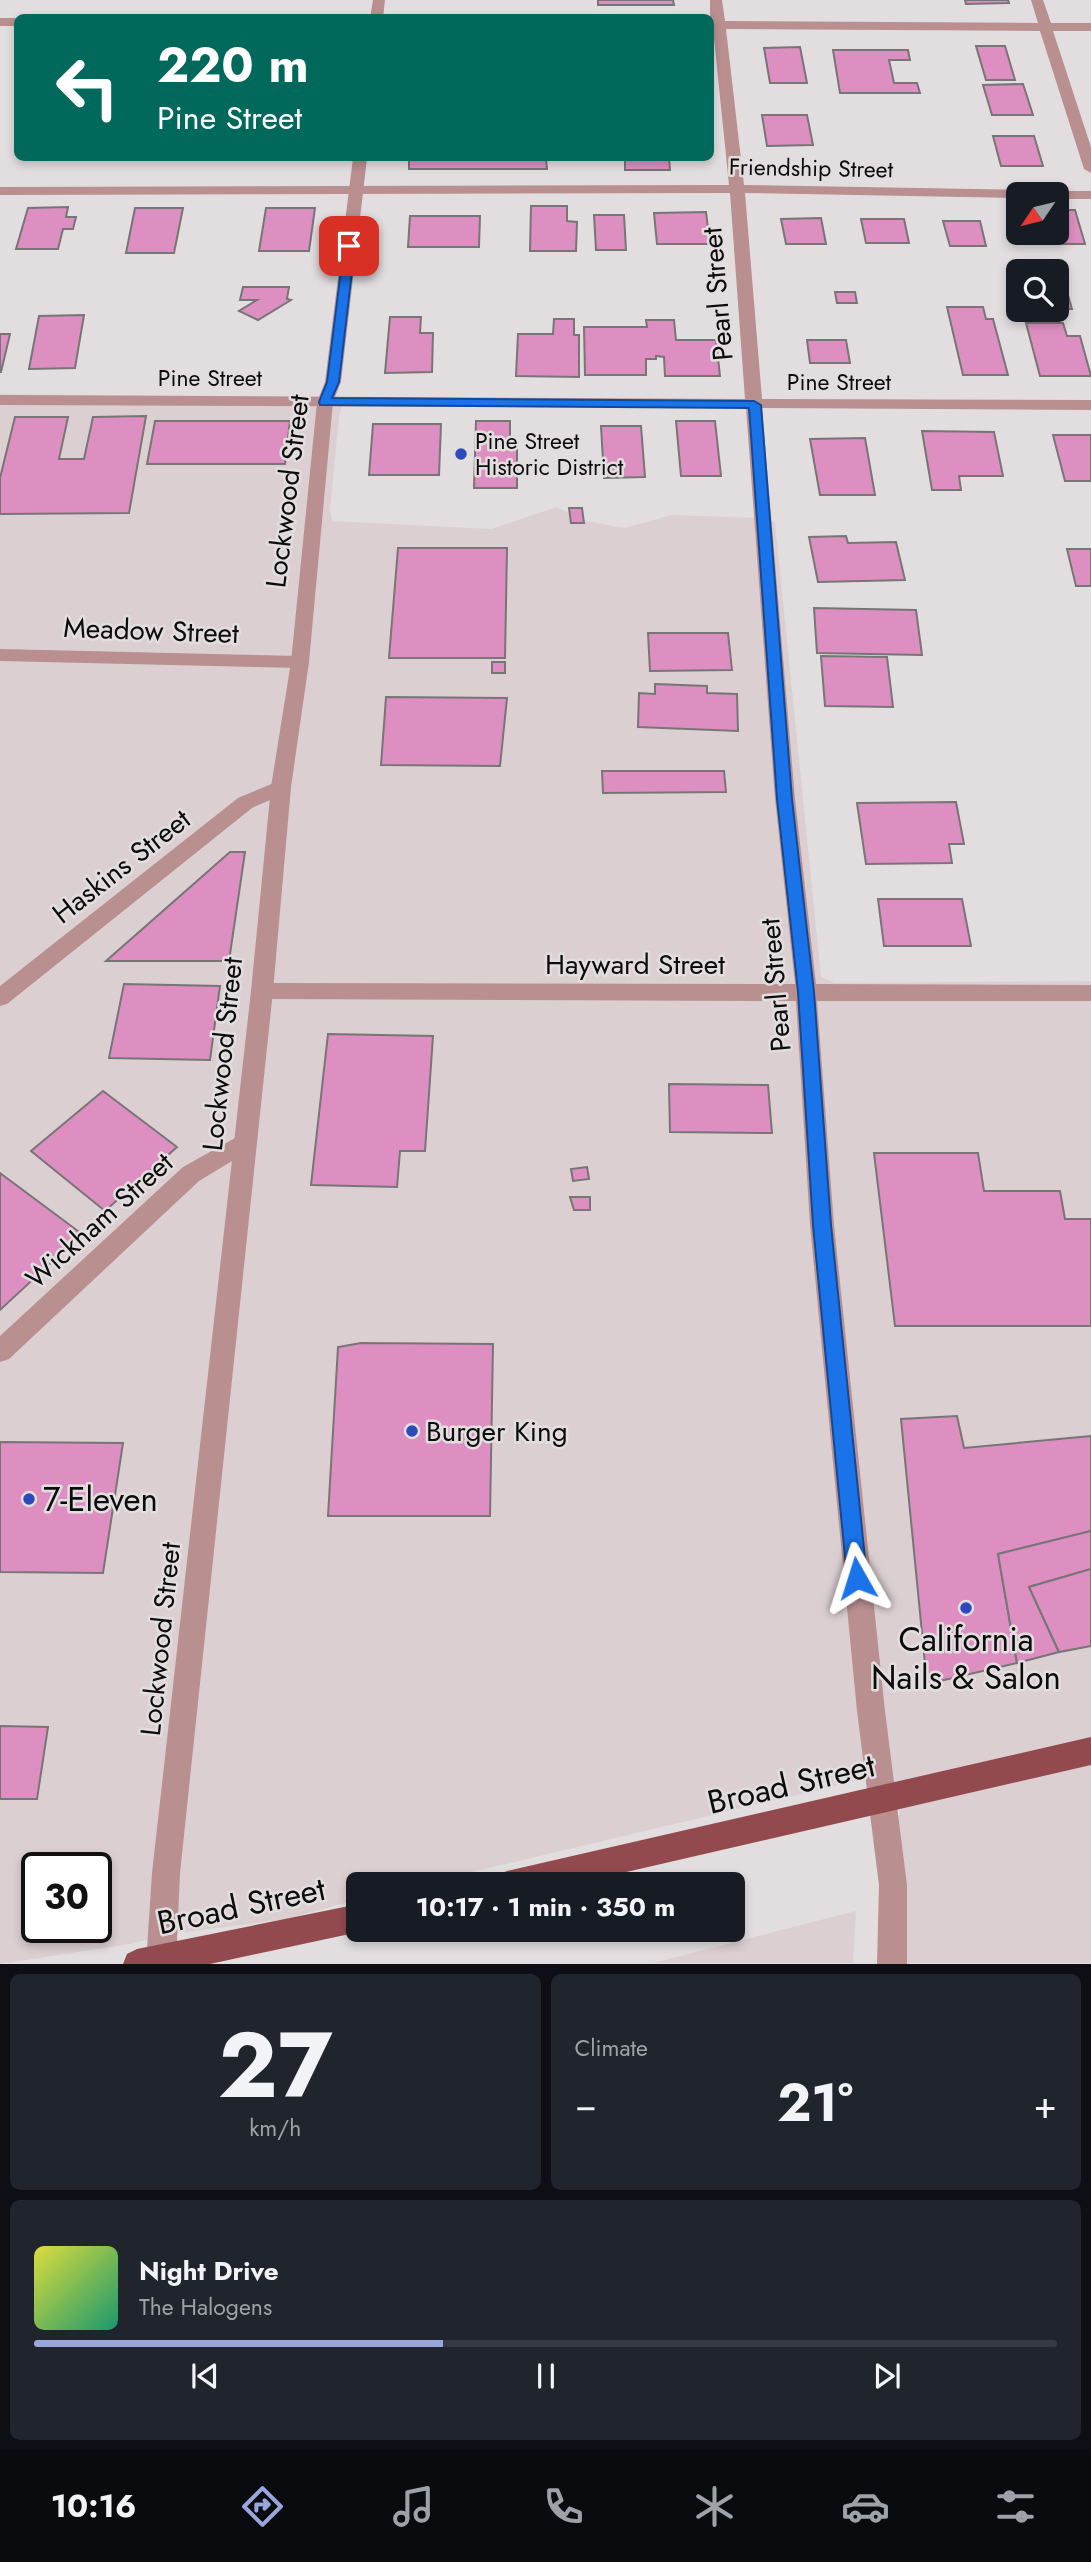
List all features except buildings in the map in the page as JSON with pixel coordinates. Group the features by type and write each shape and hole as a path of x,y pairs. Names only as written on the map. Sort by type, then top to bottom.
{"main road":[{"name":"Broad Street","path":"564,1872 1091,1751"},
{"name":"Broad Street","path":"153,1962 346,1921"}],"street":[{"name":"Pearl Street","path":"716,0 714,25 737,189 785,799 806,992 822,1225 881,1800 893,1885 892,1964"},
{"path":"1037,0 1091,169"},
{"path":"714,25 1091,27"},
{"name":"Lockwood Street","path":"153,1962 166,1873 262,991 281,787 300,662 325,402 333,382 360,161"},
{"name":"Friendship Street","path":"0,191 737,189 1006,194"},
{"path":"1069,195 1091,195"},
{"name":"Pine Street","path":"0,400 1091,405"},
{"name":"Meadow Street","path":"0,655 300,662"},
{"name":"Haskins Street","path":"0,998 245,803 281,787"},
{"name":"Hayward Street","path":"262,991 1091,993"},
{"name":"Wickham Street","path":"0,1351 191,1174 244,1142"}],"shaded area":[{"path":"0,394 344,397 339,417 330,511 332,521 492,529 556,507 586,521 624,528 672,515 758,518 775,522 821,977 835,983 1091,981 1091,1963 891,1963 901,1784 868,1778 472,1872 346,1872 346,1903 287,1919 171,1934 130,1944 0,1964"},
{"path":"856,1911 853,1963 653,1963 735,1942 745,1942 745,1939"}],"place":[{"name":"Pine Street Historic District","path":"461,454"},
{"name":"Burger King","path":"412,1431"},
{"name":"7-Eleven","path":"29,1499"},
{"name":"California Nails & Salon","path":"966,1608"}],"route":[{"path":"349,246 333,382 325,402 754,405 785,799 806,992 822,1225 857,1578"}]}
